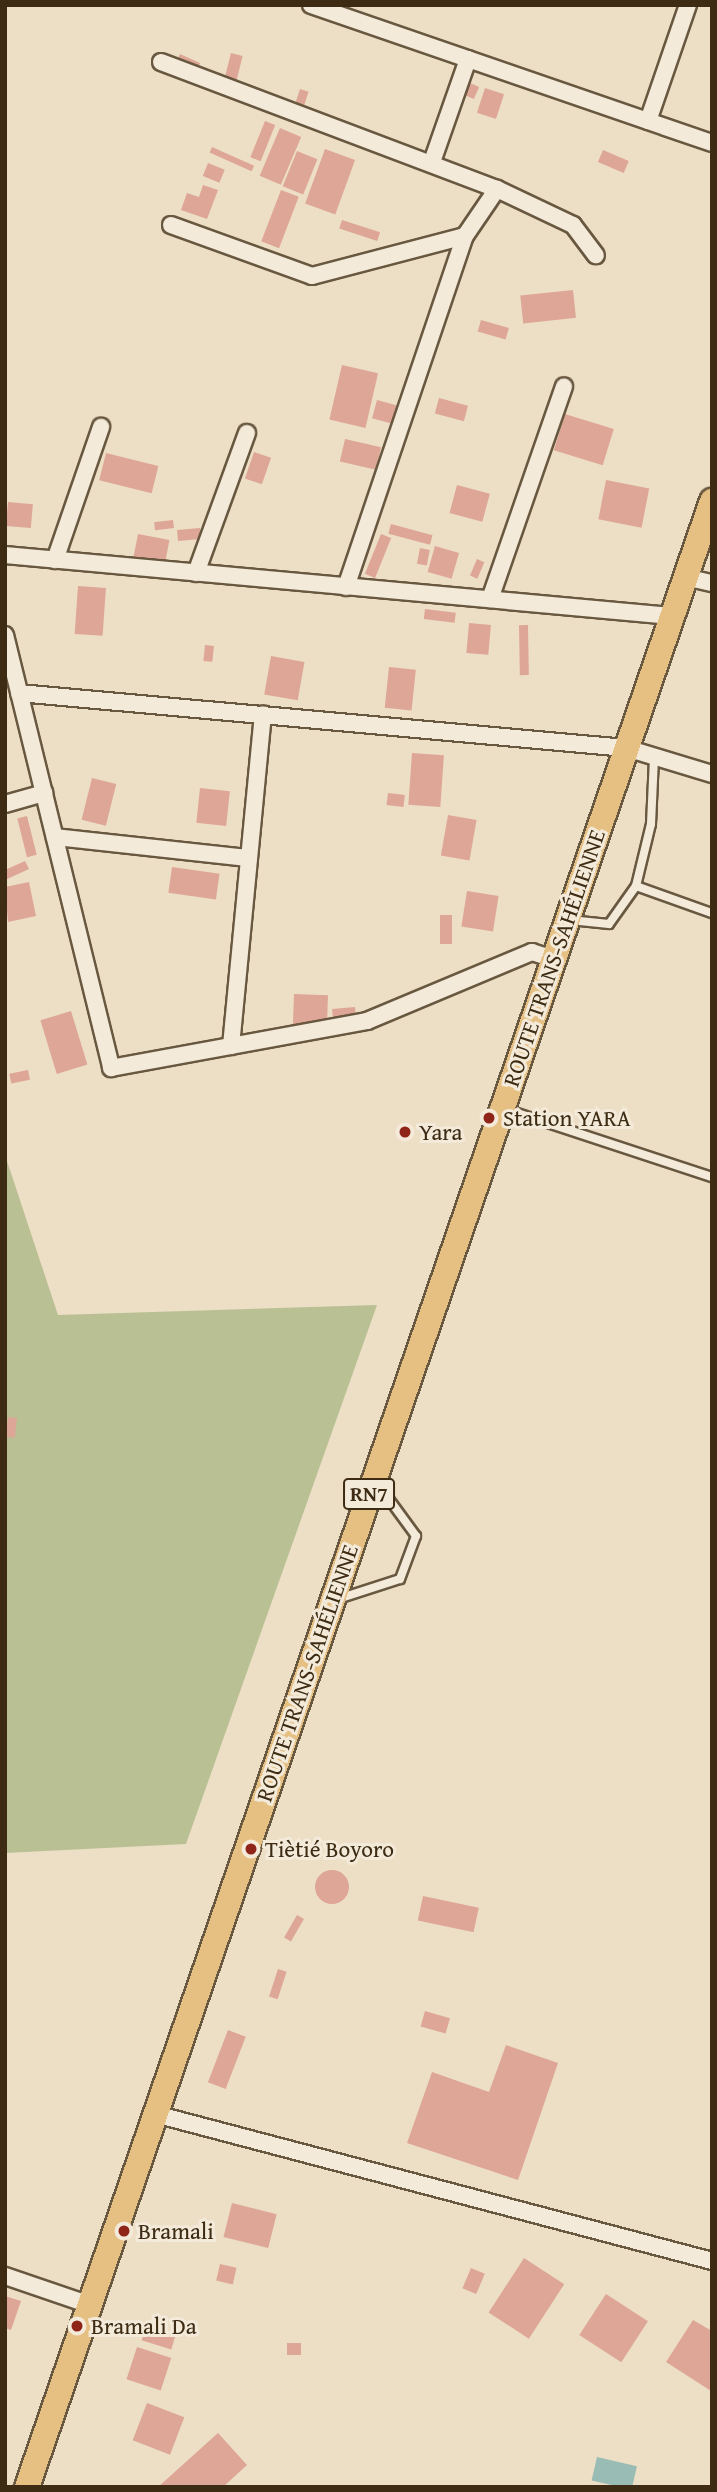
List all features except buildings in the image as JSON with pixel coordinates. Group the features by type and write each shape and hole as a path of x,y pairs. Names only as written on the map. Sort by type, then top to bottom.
{"highway":[{"name":"ROUTE TRANS-SAHÉLIENNE","path":"27,2487 712,501"}],"street":[{"path":"311,5 712,143"},
{"path":"648,121 688,5"},
{"path":"432,162 468,59"},
{"path":"161,62 432,162 497,189 573,225 596,255"},
{"path":"346,587 466,236 497,189"},
{"path":"171,225 313,276 466,236"},
{"path":"490,599 564,387"},
{"path":"55,560 102,427"},
{"path":"196,573 247,433"},
{"path":"5,555 671,616"},
{"path":"685,577 712,583"},
{"path":"5,635 9,663 19,692 111,1068 367,1021 532,953 553,960"},
{"path":"19,692 626,748 712,774"},
{"path":"231,1046 263,715"},
{"path":"5,804 44,793"},
{"path":"55,837 249,858"},
{"path":"155,2113 712,2262"},
{"path":"5,2276 90,2305"}],"lane":[{"path":"567,919 608,924 636,886 650,824 654,757"},
{"path":"636,886 712,913"},
{"path":"502,1108 712,1177"},
{"path":"332,1601 400,1579 416,1536 374,1479"}],"green space":[{"path":"5,1155 58,1315 377,1305 186,1844 5,1853"}],"water":[{"path":"597,2457 637,2466 632,2487 592,2480"}],"place":[{"name":"Station YARA","path":"489,1118"},
{"name":"Yara","path":"405,1132"},
{"name":"Tiètié Boyoro","path":"251,1849"},
{"name":"Bramali","path":"124,2231"},
{"name":"Bramali Da","path":"77,2326"}]}
